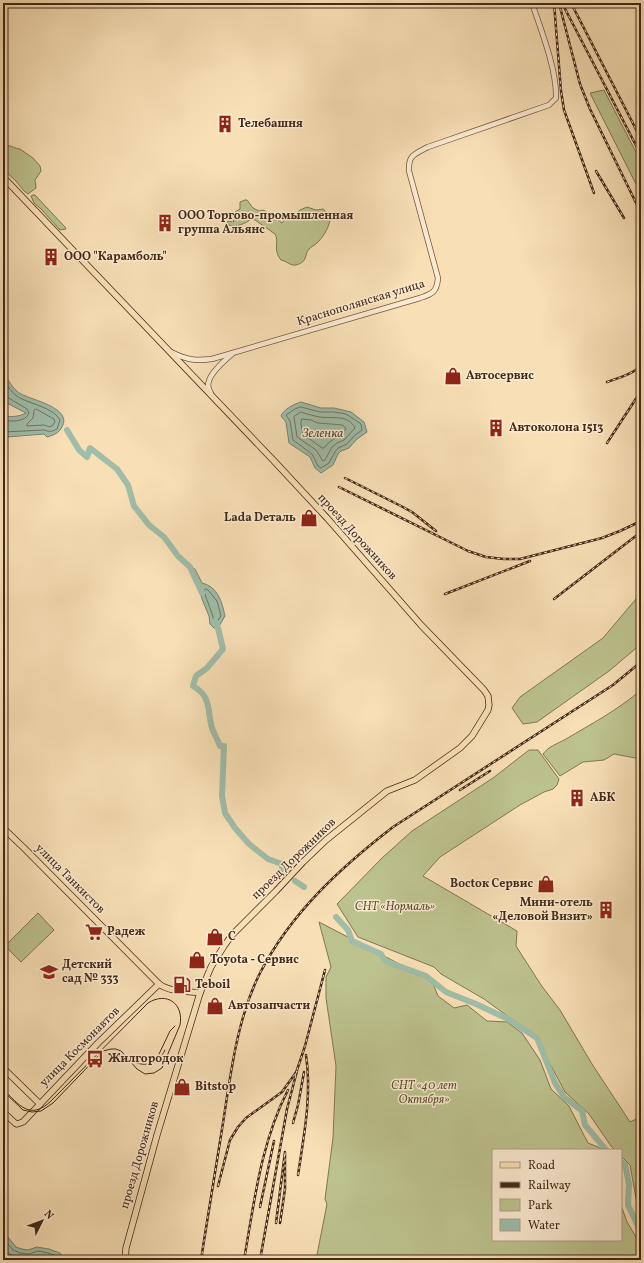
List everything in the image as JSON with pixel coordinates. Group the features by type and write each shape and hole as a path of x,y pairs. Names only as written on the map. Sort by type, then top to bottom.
{"main road":[{"name":"Краснополянская улица","path":"3,177 171,352"},
{"name":"проезд Дорожников","path":"125,1260 126,1248 157,1135 200,993 211,967 232,935 326,840 387,791 415,780 460,748 472,736 485,717 489,704 488,696 484,690 420,625 322,513 171,352"},
{"name":"улица Танкистов","path":"3,828 159,984 169,989 200,993"},
{"name":"улица Космонавтов","path":"3,1112 17,1124 23,1122 159,984"},
{"path":"3,1068 40,1104"}],"street":[{"name":"Краснополянская улица","path":"171,352 185,359 198,361 212,359 420,298 434,291 437,286 438,278 408,163 412,156 428,147 549,105 556,98 556,87 549,57 532,3"},
{"path":"212,397 208,388 209,380 233,353"}],"green space":[{"path":"604,90 641,162 641,194 590,93"},
{"path":"6,146 20,149 33,158 40,166 41,171 35,180 36,188 28,194 3,169 3,147"},
{"path":"35,195 66,229 60,230 34,203 31,196"},
{"path":"247,200 253,208 271,214 282,223 288,215 296,214 300,210 307,207 316,210 323,209 331,216 324,234 317,243 307,251 304,260 300,264 292,265 281,260 278,256 275,234 255,220 252,219 238,225 229,225 227,222 234,221 232,219 235,212 240,209 240,202"},
{"path":"641,593 641,644 609,671 537,722 523,724 512,708 520,697 603,638"},
{"path":"641,690 641,759 614,754 604,760 583,762 560,776 543,754 545,751 614,710"},
{"name":"СНТ «Нормаль»","path":"529,750 538,750 559,779 557,785 553,789 544,792 520,805 440,857 423,876 517,931 516,946 541,985 560,1010 592,1064 630,1122 641,1117 641,1226 630,1165 622,1157 622,1149 614,1149 611,1146 589,1114 565,1092 535,1036 484,999 441,974 434,967 358,937 337,904 382,858 412,831 493,778"},
{"path":"38,913 54,930 21,962 5,946"},
{"name":"СНТ «40 лет Октября»","path":"319,922 432,981 438,996 454,1008 467,1005 487,1021 507,1022 522,1033 540,1060 551,1089 569,1106 588,1143 601,1149 492,1149 492,1241 622,1241 622,1208 627,1222 639,1242 640,1260 316,1260 327,1204 325,1199 333,1138 336,1066 326,998 326,977 331,967"}],"water":[{"path":"3,373 18,392 50,406 62,415 64,420 59,431 54,435 47,437 44,434 3,436 3,416 9,417 26,413 3,401"},
{"name":"Зеленка","path":"301,402 321,408 334,408 351,412 364,422 367,432 357,439 349,448 341,451 333,465 321,473 315,468 310,457 289,443 286,422 281,416 284,411"},
{"path":"190,567 195,569 202,583 212,588 221,600 225,616 218,628 214,628 210,624 209,616 198,584"},
{"path":"3,1231 16,1247 28,1250 37,1247 49,1249 60,1253 65,1260 5,1260 3,1259"}],"waterway":[{"path":"67,430 79,450 87,457 90,448 117,469 128,485 134,506 149,525 164,537 178,556 190,567 202,593"},
{"path":"215,621 223,649 207,668 196,676 193,686 199,690 206,699 213,730 220,746 224,746 222,796 225,813 235,828 249,844 268,859 282,864 282,870 285,873"},
{"path":"295,881 304,887"},
{"path":"336,917 348,930 352,941 381,954 385,961 426,976 446,992 508,1019 537,1038 555,1083 564,1097 582,1111 585,1125 605,1149"},
{"path":"622,1163 625,1165 629,1184 628,1205 640,1230 641,1239"}],"tram line":[{"path":"3,1089 25,1108 37,1110 44,1107 148,1003 162,998 168,999 177,1006 181,1018 180,1025 162,1068 154,1073 145,1074 137,1069 121,1051 111,1049 103,1051 53,1103 41,1111 32,1112 23,1110 3,1091"},
{"path":"159,1054 170,1031 175,1026"},
{"path":"130,1060 140,1064 150,1064 159,1059 165,1050"}],"railway":[{"path":"554,3 561,91 564,110 594,193"},
{"path":"559,3 580,84 590,109 641,213"},
{"path":"571,3 641,139"},
{"path":"563,5 641,155"},
{"path":"596,171 624,218"},
{"path":"607,382 630,373 641,365"},
{"path":"607,443 641,391"},
{"path":"345,478 412,512 436,531"},
{"path":"339,487 468,551 486,557 520,559 602,538 641,521"},
{"path":"554,599 641,532"},
{"path":"445,594 530,561"},
{"path":"201,1260 232,1065 240,1027 252,991 260,973 272,951 286,931 318,893 336,875 393,827 613,685 641,662"},
{"path":"460,790 490,771"},
{"path":"295,1076 305,1046 325,970"},
{"path":"298,1175 308,1100 308,1070 306,1055"},
{"path":"218,1186 230,1140 238,1127 246,1118 282,1092 297,1071 287,1109 260,1260"},
{"path":"293,1123 304,1072"},
{"path":"244,1260 255,1195 265,1152 271,1130 288,1090"},
{"path":"260,1207 274,1141"},
{"path":"276,1223 285,1152 285,1189 280,1223"}],"place":[{"name":"Телебашня","path":"225,124"},
{"name":"ООО Торгово-промышленная группа Альянс","path":"165,223"},
{"name":"ООО \"Карамболь\"","path":"51,257"},
{"name":"Автосервис","path":"453,376"},
{"name":"Автоколона 1513","path":"496,428"},
{"name":"Lada Dеталь","path":"309,518"},
{"name":"АБК","path":"577,798"},
{"name":"Восtок Сервис","path":"546,884"},
{"name":"Мини-отель «Деловой Визит»","path":"606,910"},
{"name":"Радеж","path":"94,932"},
{"name":"С","path":"215,937"},
{"name":"Toyota - Сервис","path":"197,960"},
{"name":"Детский сад № 333","path":"49,972"},
{"name":"Teboil","path":"182,985"},
{"name":"Автозапчасти","path":"215,1006"},
{"name":"Жилгородок","path":"95,1059"},
{"name":"Bitstop","path":"182,1087"}]}
